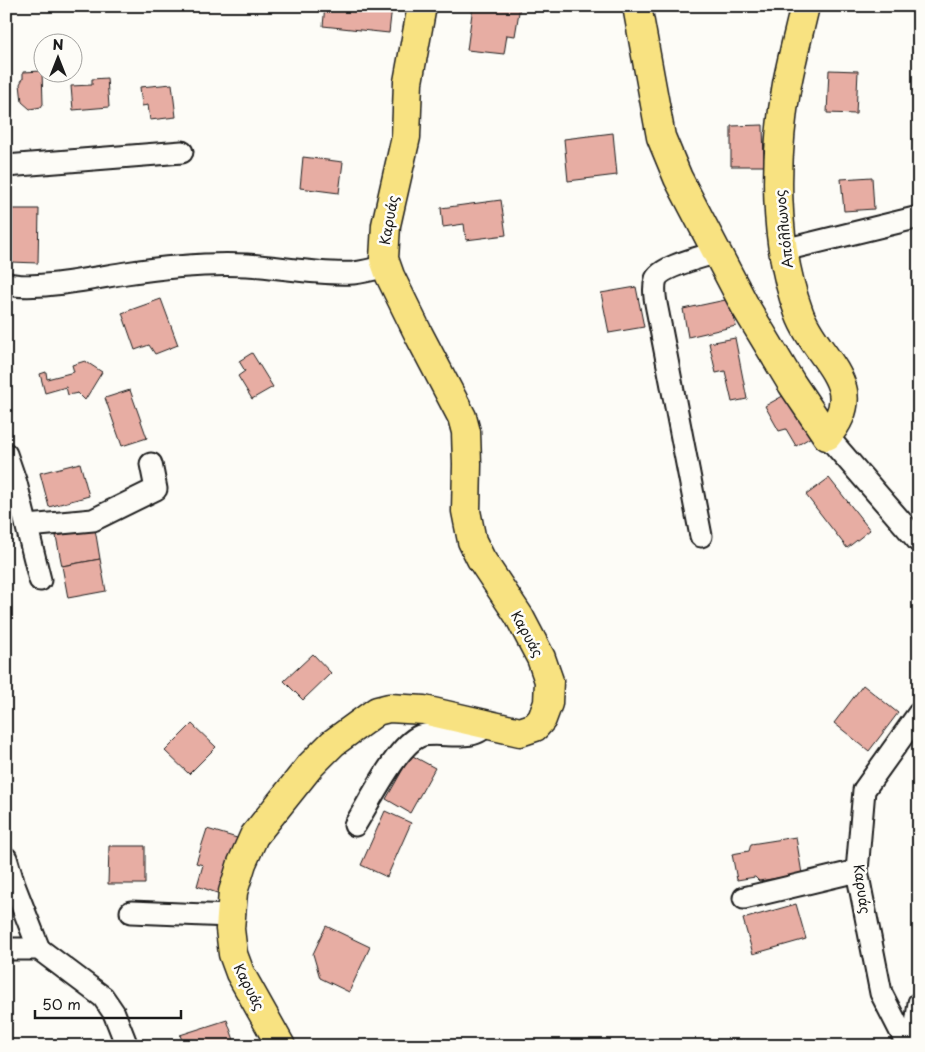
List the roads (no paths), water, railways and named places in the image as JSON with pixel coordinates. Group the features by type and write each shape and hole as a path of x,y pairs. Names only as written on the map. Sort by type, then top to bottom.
{"main road":[{"name":"Καρυάς","path":"281,1046 240,973 233,954 230,916 233,892 242,863 254,836 310,766 332,743 377,711 384,709 424,710 520,732 535,727 546,711 550,695 550,681 541,658 519,616 481,559 472,541 466,511 466,432 462,417 428,354 386,266 384,252 385,231 406,137 408,82 422,6"},
{"path":"637,6 661,137 678,178 745,306 792,384 827,436"},
{"name":"Απόλλωνος","path":"805,6 788,82 781,135 780,205 784,250 799,313 807,330 838,376 845,399 843,411 835,427 827,436"}],"street":[{"path":"6,166 182,152"},
{"path":"784,250 919,217"},
{"path":"700,536 659,319 655,287 658,276 666,270 717,252"},
{"path":"6,283 27,286 54,284 202,265 247,265 344,273 362,272 386,266"},
{"path":"827,436 919,542"},
{"path":"6,454 28,526 40,580"},
{"path":"28,526 94,520 156,489 152,464"},
{"name":"Καρυάς","path":"908,1046 881,993 857,871 864,790 919,713"},
{"path":"355,825 398,755 409,743 430,734 474,734 482,731 485,725"},
{"path":"6,858 14,885 39,949 103,997 114,1013 127,1046"},
{"path":"744,898 857,871"},
{"path":"132,912 230,916"},
{"path":"6,949 39,949"},
{"path":"913,1046 919,1003"}]}
